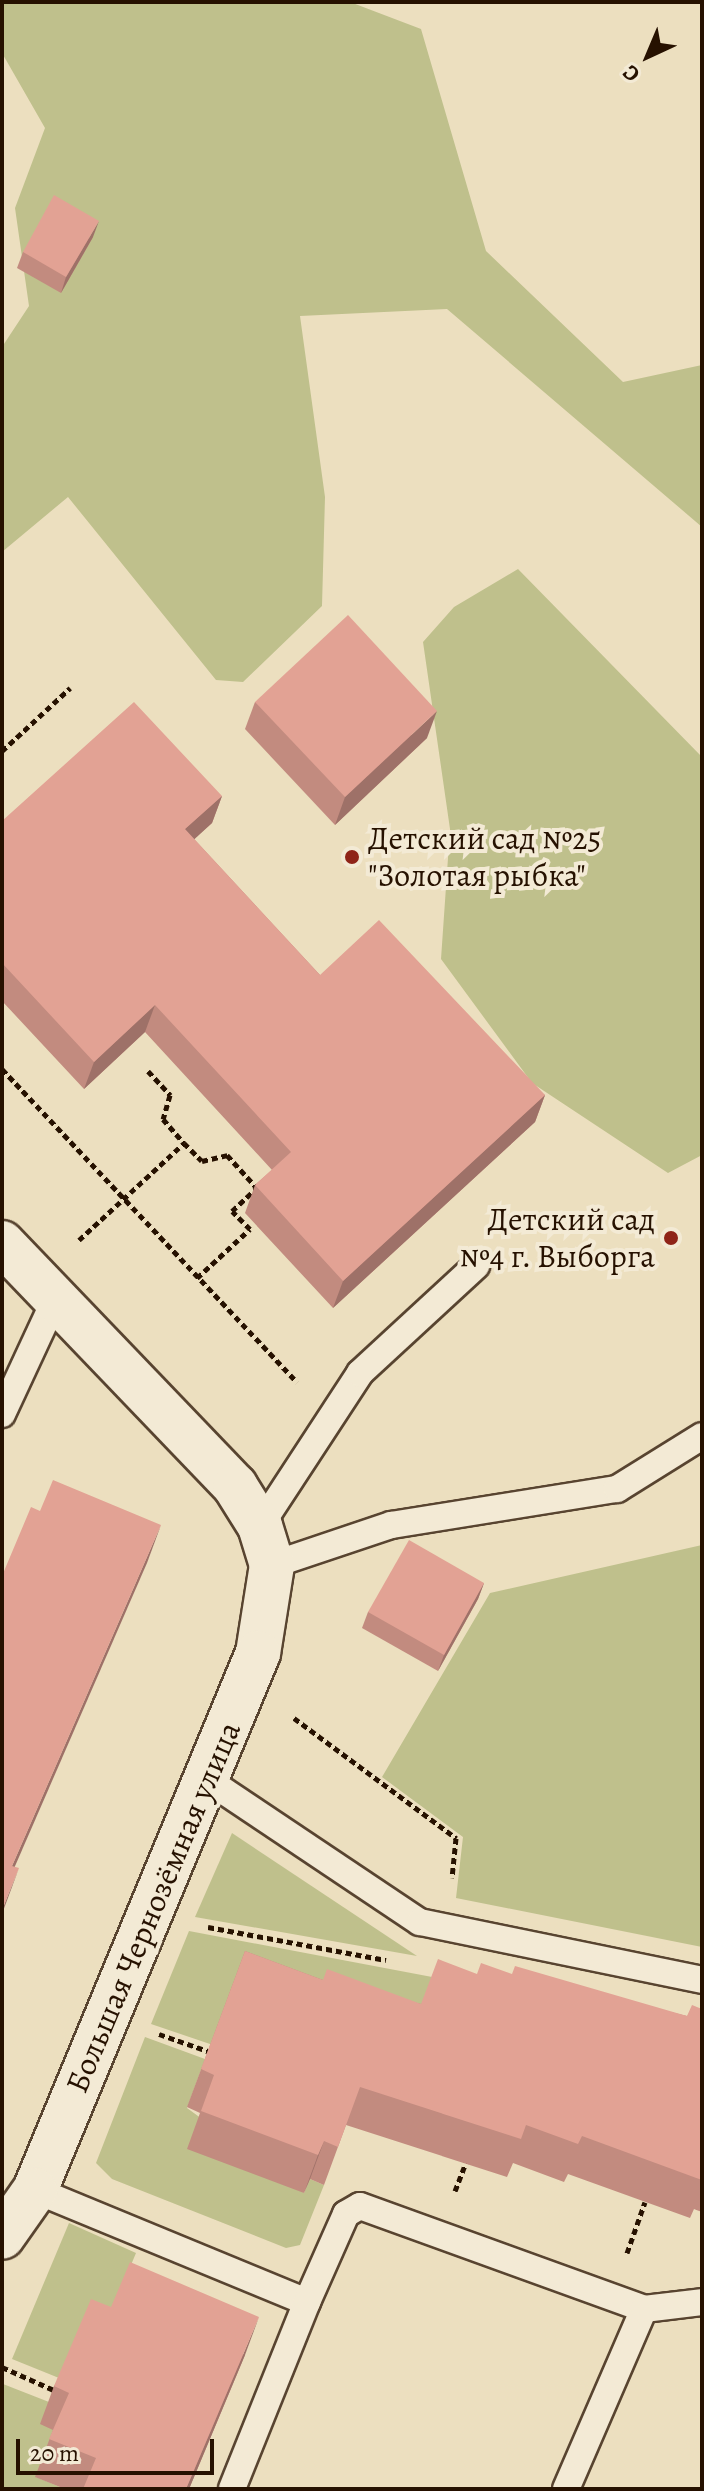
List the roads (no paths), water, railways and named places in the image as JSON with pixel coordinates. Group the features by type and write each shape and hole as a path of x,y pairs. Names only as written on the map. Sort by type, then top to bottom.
{"street":[{"path":"2,1243 235,1486 266,1546"},
{"name":"Большая Чернозёмная улица","path":"2,2237 35,2190 258,1653 266,1546"}],"lane":[{"path":"266,1546 331,1411 360,1373 476,1266"},
{"path":"2,1414 55,1300"},
{"path":"266,1546 617,1489 702,1436"},
{"path":"206,1779 420,1922 702,1980"},
{"path":"35,2190 307,2302"},
{"path":"232,2489 346,2214 360,2206 644,2309 702,2302"},
{"path":"566,2489 644,2309"}],"place":[{"name":"Детский сад №25 \"Золотая рыбка\"","path":"352,857"},
{"name":"Детский сад №4 г. Выборга","path":"671,1238"}]}
